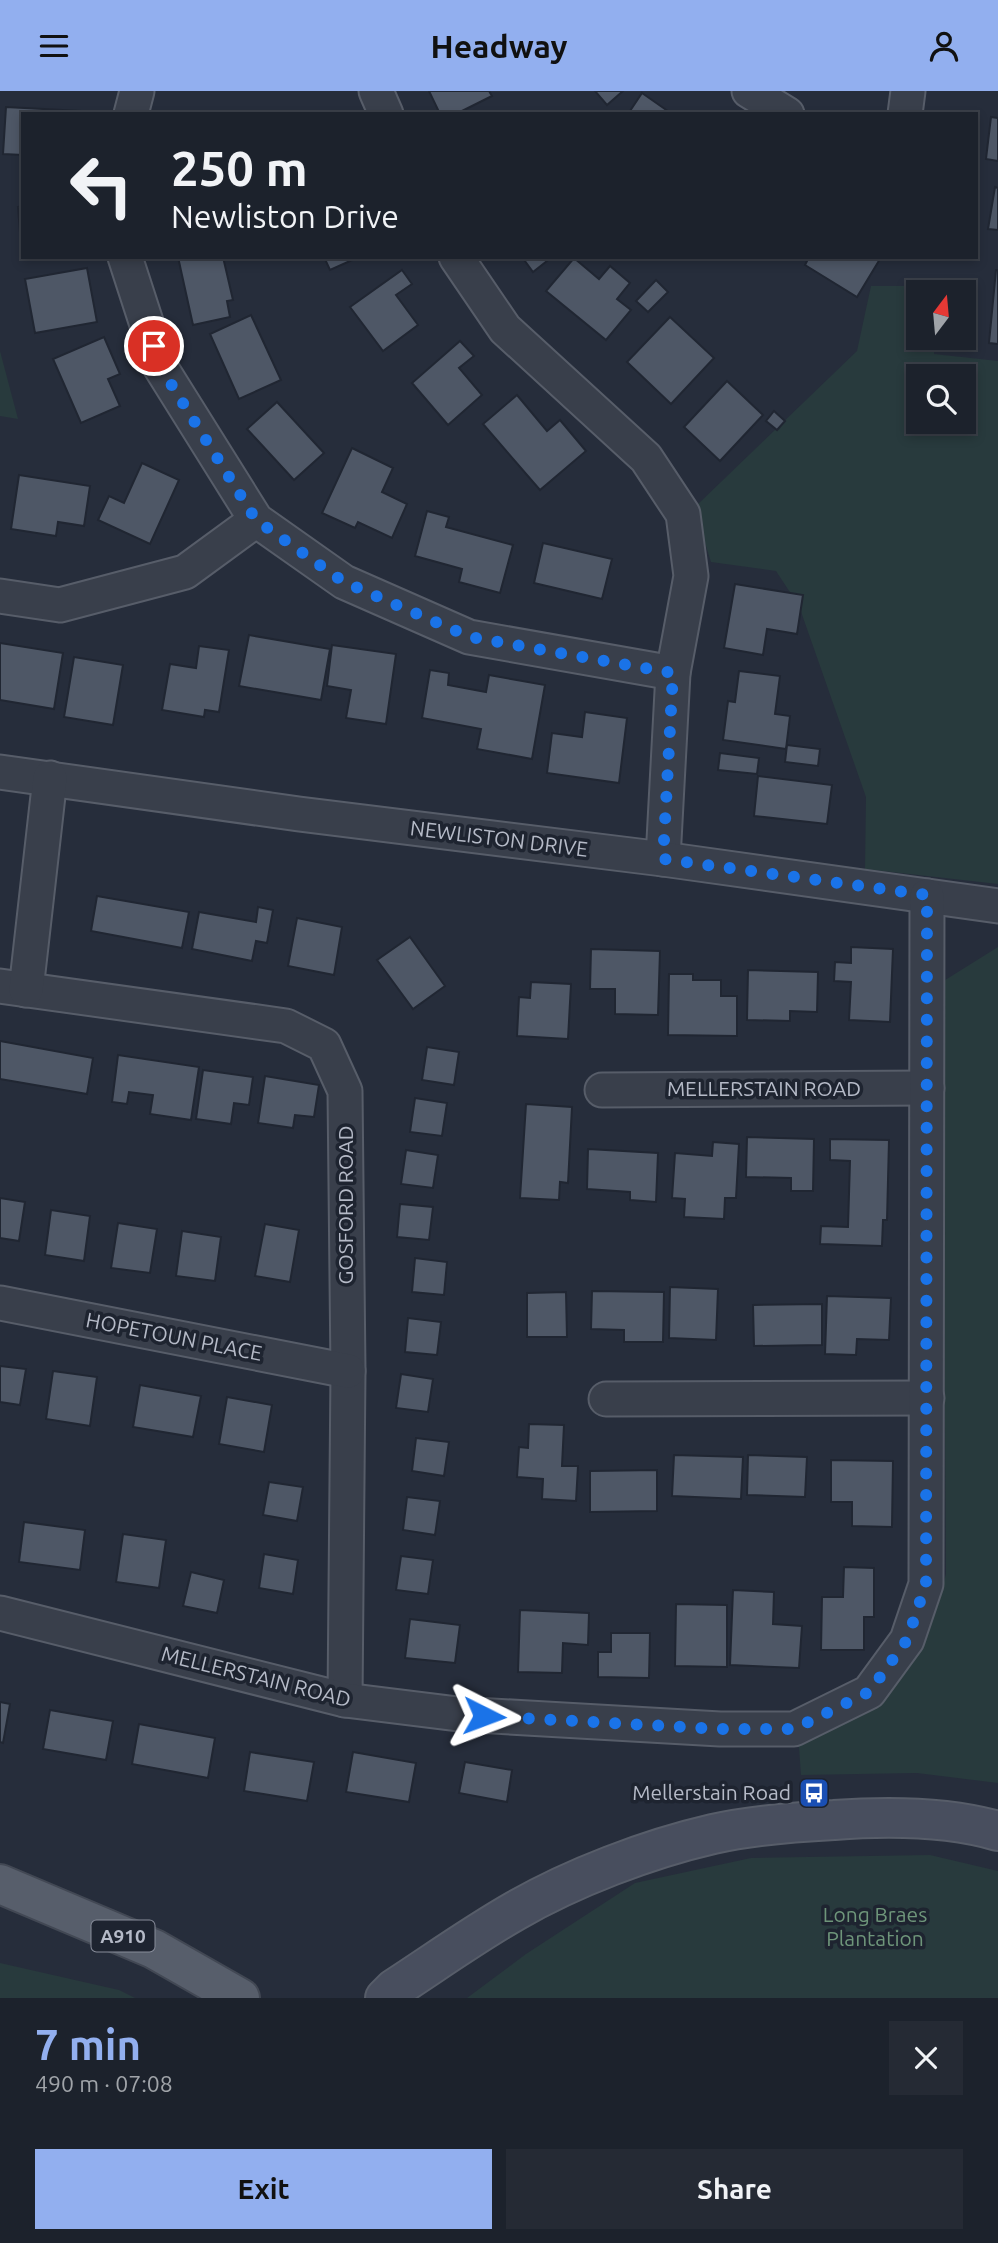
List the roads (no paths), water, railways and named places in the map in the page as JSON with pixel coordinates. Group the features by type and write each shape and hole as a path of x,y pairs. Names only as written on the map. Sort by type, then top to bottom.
{"main road":[{"name":"A910","path":"0,1884 154,1949 240,1998"}],"street":[{"path":"131,112 136,91"},
{"path":"376,91 385,112"},
{"path":"749,91 784,112"},
{"path":"905,112 908,91"},
{"path":"126,259 161,368 256,520 344,582 470,637 673,673"},
{"path":"457,259 505,329 646,458 682,514 691,576 673,673 663,859"},
{"path":"0,596 60,605 185,572 256,520"},
{"name":"NEWLISTON DRIVE","path":"0,772 998,906"},
{"path":"13,988 50,778"},
{"name":"MELLERSTAIN ROAD","path":"0,1613 345,1700 458,1714 720,1729 794,1729 869,1692 907,1640 926,1584 927,895"},
{"name":"GOSFORD ROAD","path":"13,988 286,1026 324,1045 345,1091 348,1371 345,1700"},
{"name":"MELLERSTAIN ROAD","path":"602,1090 927,1088"},
{"name":"HOPETOUN PLACE","path":"0,1303 348,1371"},
{"path":"606,1399 927,1398"},
{"path":"385,1998 468,1940 551,1892 642,1854 714,1834 797,1822 862,1818 923,1819 982,1826 998,1831"}],"place":[{"name":"Mellerstain Road","path":"814,1793"}],"park label":[{"name":"Long Braes Plantation","path":"875,1927"}]}
